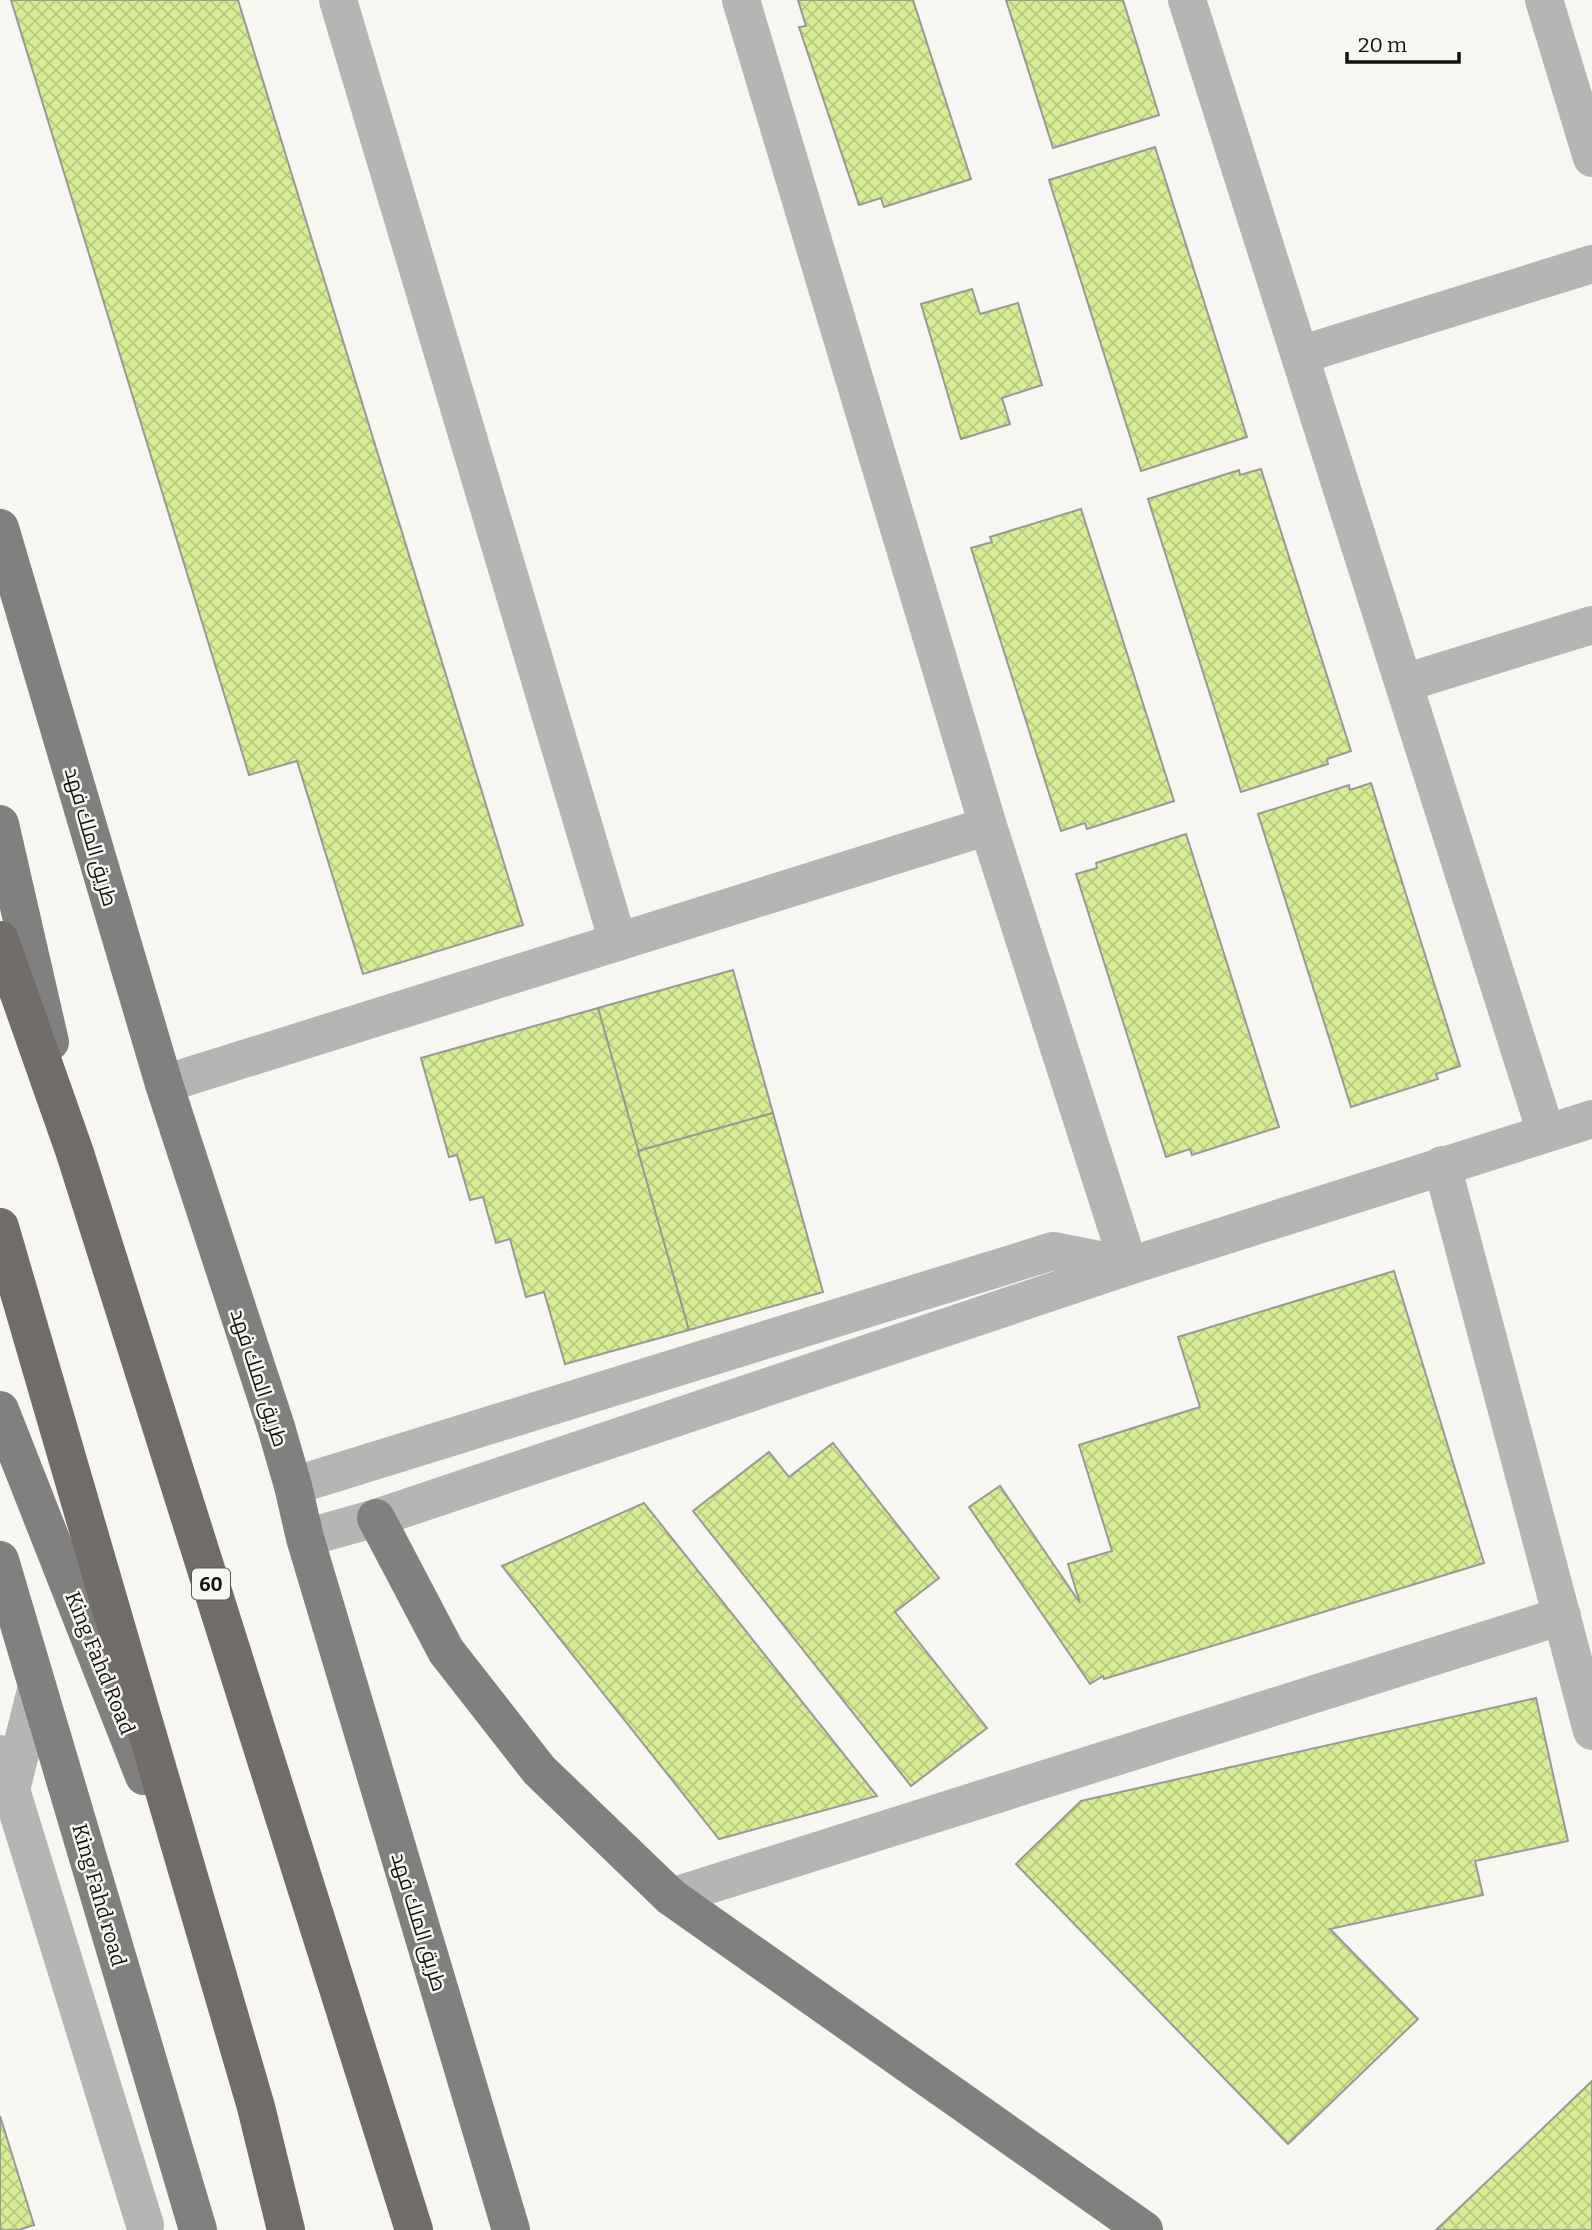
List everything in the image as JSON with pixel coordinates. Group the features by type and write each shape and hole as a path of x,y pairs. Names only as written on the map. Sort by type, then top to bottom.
{"highway":[{"name":"60","path":"0,940 75,1153 414,2230"},
{"path":"0,1227 256,2107 286,2230"}],"main road":[{"name":"طريق الملك فهد","path":"0,528 164,1084 293,1486 305,1538 511,2230"},
{"path":"0,824 75,1153"},
{"name":"King Fahd Road","path":"0,1410 200,1916"},
{"path":"376,1518 454,1662 539,1770 671,1897 1144,2230"},
{"name":"King Fahd road","path":"0,1563 195,2220"}],"street":[{"path":"338,0 618,942"},
{"path":"741,0 988,825 1129,1266"},
{"path":"1187,0 1546,1133"},
{"path":"1544,0 1592,158"},
{"path":"1300,355 1592,264"},
{"path":"1404,683 1592,625"},
{"path":"164,1084 988,825"},
{"path":"305,1538 376,1518 1129,1266 1592,1119"},
{"path":"1442,1166 1592,1731"},
{"path":"293,1486 1053,1251 1129,1266"},
{"path":"356,1466 376,1518"},
{"path":"671,1897 1562,1616"},
{"path":"37,1686 6,1772 117,2134 139,2228 195,2220"},
{"path":"92,2051 140,2034"},
{"path":"117,2134 172,2144"}],"building":[{"path":"11,0 238,0 523,925 363,974 297,761 249,775"},
{"path":"798,0 913,0 971,179 884,207 881,198 859,205 799,27 806,26"},
{"path":"1006,0 1123,0 1159,115 1053,148"},
{"path":"1155,147 1247,437 1141,471 1049,180"},
{"path":"972,289 980,314 1018,303 1042,385 1002,398 1010,424 961,439 921,304"},
{"path":"1261,469 1351,751 1327,759 1328,764 1241,792 1148,499 1239,470 1240,475"},
{"path":"1081,509 1174,801 1087,829 1085,823 1061,831 971,548 992,542 990,537"},
{"path":"1371,783 1460,1066 1436,1074 1438,1079 1351,1107 1258,814 1349,785 1350,790"},
{"path":"1186,834 1279,1127 1192,1155 1190,1149 1166,1157 1076,874 1097,868 1096,863"},
{"path":"733,970 773,1113 638,1151 598,1008"},
{"path":"598,1008 689,1330 565,1364 544,1292 526,1297 510,1239 496,1243 483,1197 470,1200 457,1155 449,1157 421,1058"},
{"path":"773,1113 823,1292 689,1330 638,1151"},
{"path":"1394,1271 1484,1563 1104,1679 1103,1676 1090,1684 969,1507 1000,1486 1080,1603 1068,1564 1112,1551 1079,1445 1200,1407 1178,1337"},
{"path":"833,1443 939,1578 895,1612 987,1728 911,1786 693,1511 769,1452 789,1477"},
{"path":"644,1503 877,1796 719,1839 502,1566"},
{"path":"1536,1698 1568,1841 1475,1861 1483,1895 1330,1929 1418,2019 1288,2144 1016,1864 1081,1801"},
{"path":"1592,2081 1592,2230 1436,2230 1540,2131"},
{"path":"0,2116 34,2225 18,2230 0,2230"}]}
